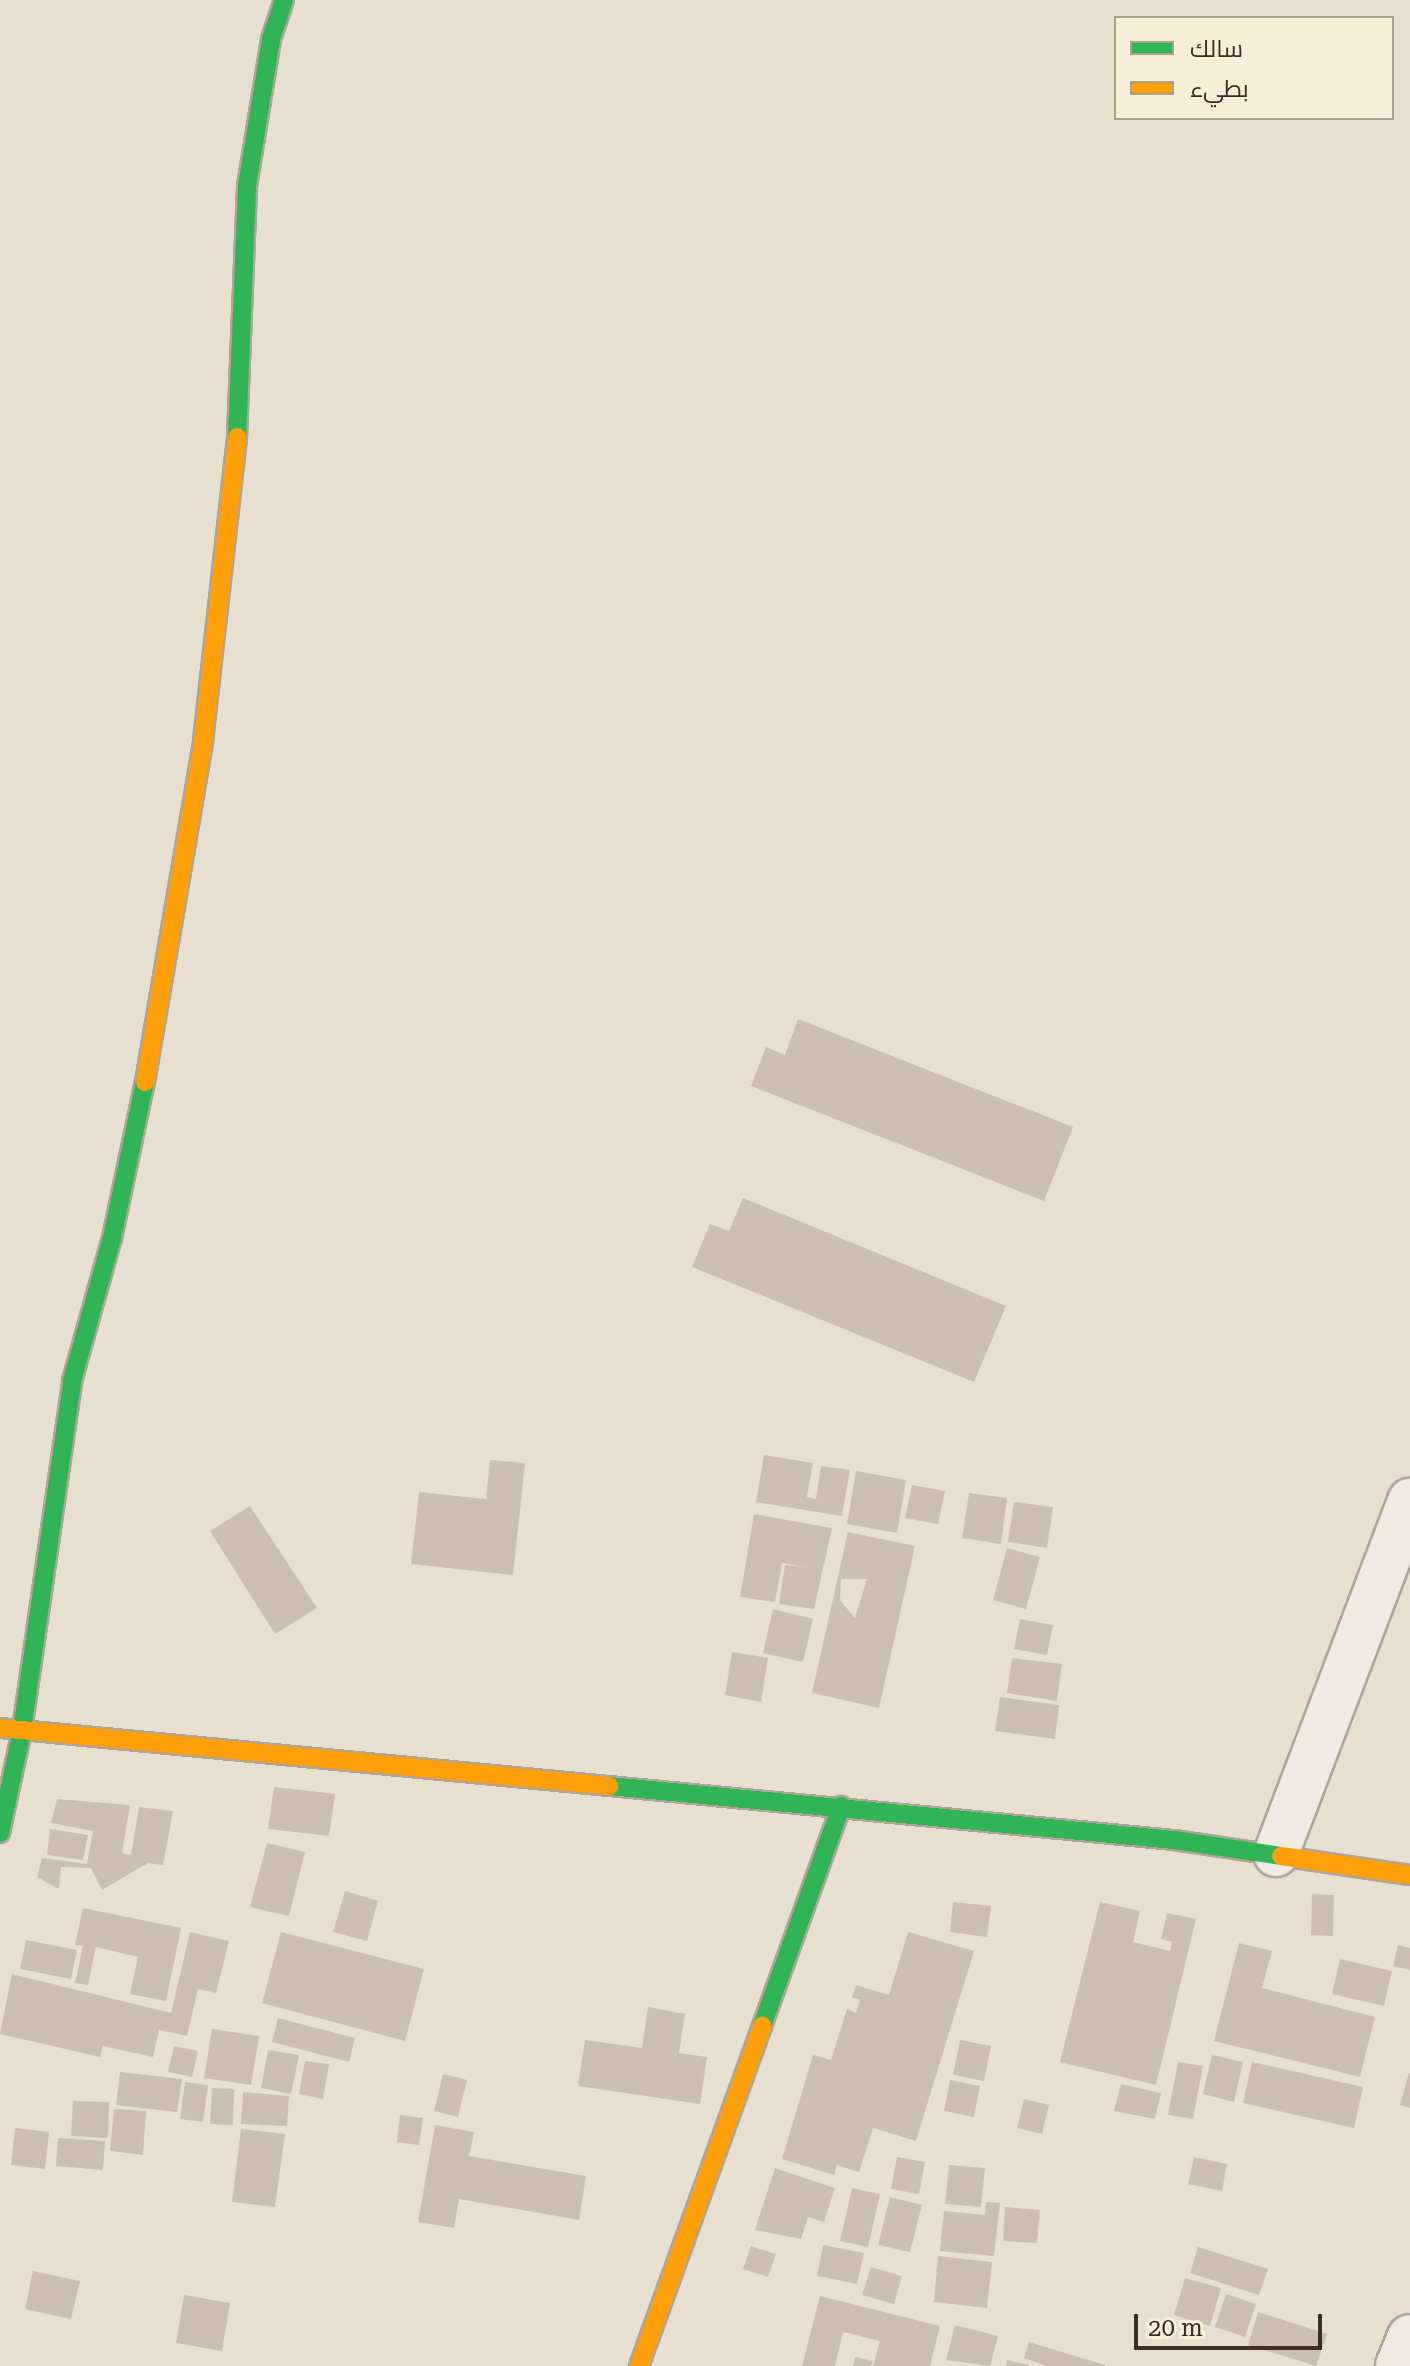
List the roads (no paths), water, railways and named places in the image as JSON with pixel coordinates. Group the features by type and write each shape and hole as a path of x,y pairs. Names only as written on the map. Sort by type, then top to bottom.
{"street":[{"path":"0,1833 22,1730 72,1381 112,1238 155,1038 203,741 235,474 247,186 271,39 284,0"},
{"path":"1276,1854 1410,1501"},
{"path":"0,1728 841,1806 1276,1854 1410,1875"},
{"path":"639,2366 841,1806"},
{"path":"1398,2366 1410,2337"}]}
